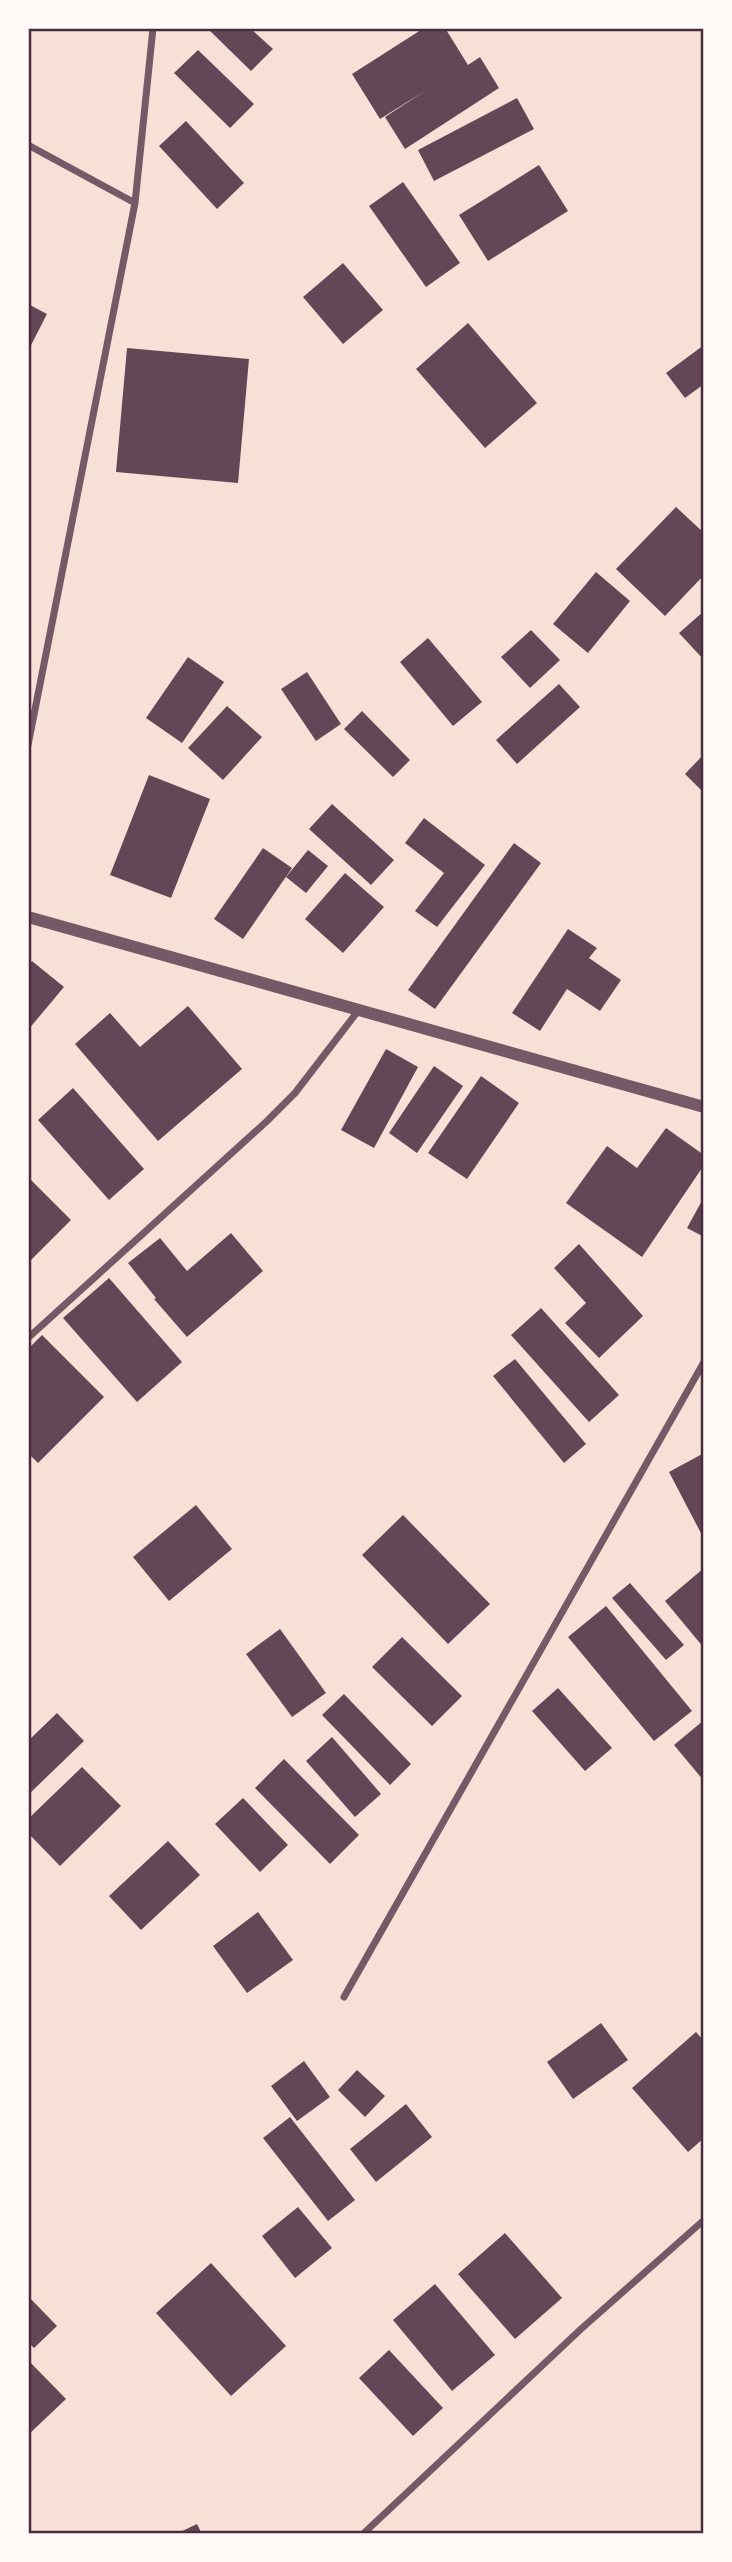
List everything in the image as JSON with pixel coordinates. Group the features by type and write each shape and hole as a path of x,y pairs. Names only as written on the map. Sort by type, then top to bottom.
{"street":[{"path":"28,745 135,203 153,28"},
{"path":"28,145 135,203"},
{"path":"28,917 358,1012 704,1107"},
{"path":"28,1338 266,1122 301,1085 358,1012"},
{"path":"344,1997 704,1362"},
{"path":"363,2534 582,2329 704,2220"}],"building":[{"path":"207,28 250,28 273,49 251,71"},
{"path":"424,28 445,28 468,65 480,57 499,88 405,149 385,117 428,89 380,119 352,74"},
{"path":"198,50 254,104 230,128 174,73"},
{"path":"517,98 534,129 434,181 418,150"},
{"path":"186,121 244,183 217,209 159,146"},
{"path":"539,165 568,211 488,261 459,215"},
{"path":"403,182 460,263 426,287 369,206"},
{"path":"343,263 383,310 343,344 303,297"},
{"path":"28,304 47,314 28,351"},
{"path":"468,323 537,403 485,448 416,369"},
{"path":"704,345 704,384 685,398 666,373"},
{"path":"127,348 249,359 238,483 116,472"},
{"path":"676,507 704,533 704,575 665,616 616,569"},
{"path":"596,572 630,601 588,653 553,624"},
{"path":"704,611 704,660 679,633"},
{"path":"531,630 560,660 530,688 501,657"},
{"path":"428,638 482,702 453,726 400,662"},
{"path":"188,657 224,682 182,743 146,718"},
{"path":"307,672 341,724 316,741 281,689"},
{"path":"559,684 580,707 517,764 496,740"},
{"path":"227,706 262,737 223,780 188,748"},
{"path":"362,711 410,760 393,777 344,729"},
{"path":"704,754 704,793 685,774"},
{"path":"149,775 210,799 171,898 110,875"},
{"path":"332,804 394,860 371,885 309,829"},
{"path":"424,818 485,865 437,927 415,911 444,873 405,843"},
{"path":"514,843 541,863 435,1009 408,990"},
{"path":"263,848 292,868 243,939 214,919"},
{"path":"308,850 328,866 306,893 286,877"},
{"path":"345,873 384,907 343,953 305,919"},
{"path":"568,929 597,948 589,958 621,980 600,1011 567,989 540,1031 512,1013"},
{"path":"32,961 64,987 28,1030 28,966"},
{"path":"188,1006 242,1069 158,1141 75,1044 110,1013 140,1047"},
{"path":"386,1049 418,1067 374,1148 341,1130"},
{"path":"434,1066 463,1086 417,1153 389,1133"},
{"path":"481,1076 519,1103 467,1179 428,1153"},
{"path":"73,1088 144,1169 109,1200 38,1120"},
{"path":"666,1128 704,1155 704,1165 642,1257 566,1203 607,1146 637,1168"},
{"path":"28,1177 71,1220 28,1263"},
{"path":"704,1197 704,1237 687,1228"},
{"path":"231,1233 263,1271 187,1337 154,1299 156,1298 128,1263 160,1238 187,1271"},
{"path":"579,1244 643,1316 599,1358 565,1323 586,1303 554,1268"},
{"path":"109,1278 182,1362 137,1402 63,1318"},
{"path":"541,1308 619,1395 589,1422 511,1335"},
{"path":"42,1335 104,1397 38,1463 28,1453 28,1349"},
{"path":"515,1359 586,1444 564,1463 493,1376"},
{"path":"704,1453 704,1539 669,1472"},
{"path":"196,1505 232,1549 169,1601 133,1557"},
{"path":"403,1515 490,1604 448,1644 362,1555"},
{"path":"704,1568 704,1648 665,1601"},
{"path":"630,1583 684,1645 666,1660 612,1598"},
{"path":"606,1606 692,1711 654,1741 568,1637"},
{"path":"280,1629 326,1693 292,1717 246,1654"},
{"path":"402,1637 462,1696 432,1726 372,1667"},
{"path":"558,1688 612,1748 585,1771 532,1711"},
{"path":"344,1694 411,1764 390,1785 322,1715"},
{"path":"57,1713 84,1741 28,1795 28,1741"},
{"path":"704,1720 704,1781 674,1745"},
{"path":"332,1737 381,1794 355,1817 306,1761"},
{"path":"284,1759 359,1835 330,1864 255,1788"},
{"path":"82,1767 121,1806 60,1866 28,1833 28,1819"},
{"path":"243,1798 288,1845 260,1872 215,1824"},
{"path":"168,1841 200,1875 141,1930 109,1896"},
{"path":"258,1912 293,1960 247,1993 213,1946"},
{"path":"601,2023 628,2060 573,2099 547,2062"},
{"path":"696,2032 704,2041 704,2138 688,2152 632,2088"},
{"path":"304,2061 330,2097 297,2121 271,2086"},
{"path":"357,2070 385,2096 365,2117 338,2090"},
{"path":"406,2104 432,2137 376,2182 350,2149"},
{"path":"290,2117 355,2200 328,2221 263,2138"},
{"path":"298,2207 332,2248 295,2278 262,2236"},
{"path":"505,2233 562,2298 515,2339 458,2274"},
{"path":"211,2263 286,2346 231,2396 156,2313"},
{"path":"435,2284 495,2355 452,2391 393,2320"},
{"path":"28,2296 57,2326 34,2348 28,2342"},
{"path":"389,2350 443,2408 413,2436 359,2378"},
{"path":"28,2360 66,2399 28,2435"},
{"path":"197,2524 202,2534 176,2534"}]}
